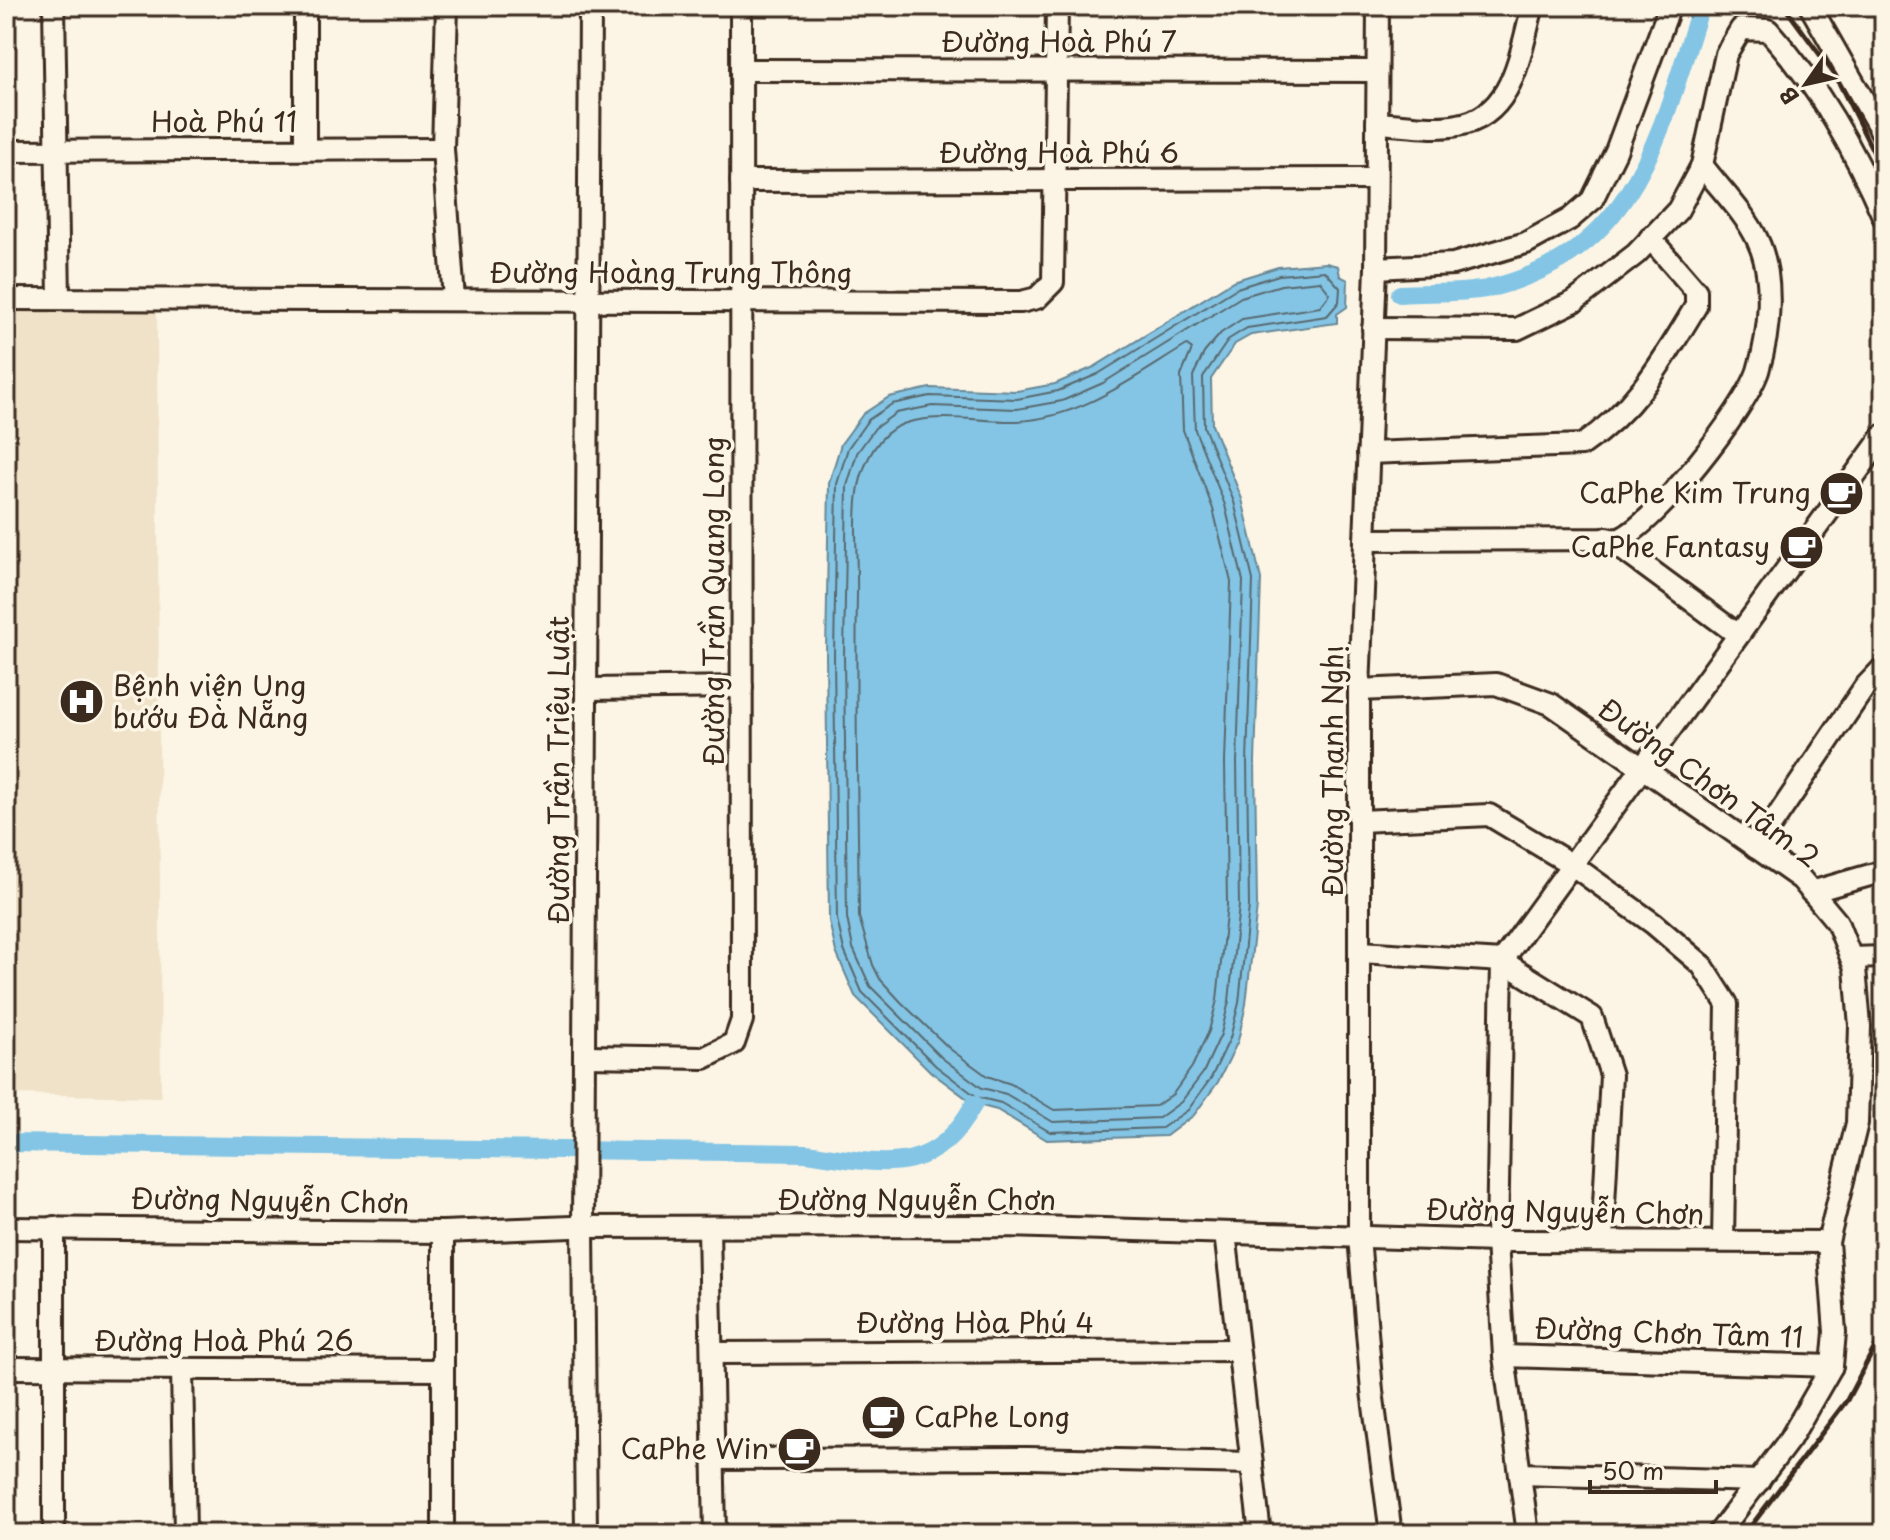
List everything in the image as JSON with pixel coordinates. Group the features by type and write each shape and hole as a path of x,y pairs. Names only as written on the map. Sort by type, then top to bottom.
{"street":[{"path":"54,6 59,299"},
{"path":"305,6 305,149"},
{"path":"447,6 443,149 454,300"},
{"name":"Đường Trần Triệu Luật","path":"586,1534 583,1228 590,6"},
{"name":"Đường Trần Quang Long","path":"586,1056 704,1058 734,1043 742,1020 741,6"},
{"name":"Đường Hoàng Trung Thông","path":"6,299 1021,302 1037,298 1053,282 1057,6"},
{"name":"Đường Thanh Nghị","path":"1378,6 1376,268 1359,690 1359,1237 1372,1391 1391,1534"},
{"path":"1520,6 1526,30"},
{"path":"1377,123 1460,125 1493,108 1512,82 1533,6"},
{"path":"1376,268 1453,264 1526,243 1570,219 1592,200 1616,151 1670,6"},
{"path":"1810,6 1884,136"},
{"path":"1373,328 1517,329 1575,301 1636,254 1678,210 1702,165 1726,54 1741,29 1768,30 1806,72 1861,166 1884,218"},
{"name":"Đường Hoà Phú 7","path":"741,70 1377,71"},
{"name":"Hoà Phú 11","path":"6,151 443,149"},
{"path":"1365,540 1620,539 1636,532 1662,506 1703,456 1757,373 1770,289 1757,239 1702,165"},
{"name":"Đường Hoà Phú 6","path":"741,181 1376,179"},
{"path":"1368,453 1582,445 1608,428 1627,410 1696,306 1696,291 1650,238"},
{"path":"1528,1534 1504,1356 1497,1241 1502,961 1884,435"},
{"path":"1607,538 1737,634"},
{"path":"1756,848 1864,688 1884,667"},
{"name":"Đường Chơn Tâm 2","path":"1359,690 1496,684 1551,704 1801,879 1837,922 1851,958 1860,1026 1857,1123 1828,1242 1835,1332 1832,1366"},
{"path":"588,689 742,687"},
{"path":"1360,821 1489,815 1571,864 1654,924 1702,965 1727,1004 1723,1241"},
{"path":"1811,892 1884,871"},
{"path":"1361,952 1502,961 1592,1017 1611,1075 1602,1241"},
{"path":"1851,958 1884,957"},
{"name":"Đường Nguyễn Chơn","path":"6,1228 443,1232 583,1228 1006,1226 1497,1241 1828,1242"},
{"path":"54,1227 54,1534"},
{"path":"709,1227 715,1534"},
{"path":"443,1232 443,1534"},
{"path":"1225,1233 1260,1534"},
{"name":"Đường Hòa Phú 4","path":"712,1353 1238,1350"},
{"name":"Đường Chơn Tâm 11","path":"1504,1356 1832,1366"},
{"path":"1718,1534 1790,1439 1832,1366"},
{"name":"Đường Hoà Phú 26","path":"6,1368 443,1370"},
{"path":"182,1369 185,1534"},
{"path":"714,1459 1028,1458 1252,1463"},
{"path":"1520,1474 1759,1481"}],"shaded area":[{"name":"Bệnh viện Ung bướu Đà Nẵng","path":"157,310 161,1097 6,1094 6,311"}],"water":[{"path":"1326,263 1338,266 1340,276 1348,280 1347,307 1337,314 1337,323 1251,335 1235,344 1211,379 1212,425 1242,499 1261,579 1255,762 1257,906 1246,1004 1238,1041 1218,1082 1194,1115 1166,1136 1047,1140 997,1110 974,1104 931,1072 855,996 836,952 829,921 826,654 829,483 841,444 863,414 889,397 930,388 1017,391 1055,384 1094,367 1233,281 1278,267"}],"waterway":[{"path":"1400,294 1486,289 1537,272 1578,248 1610,218 1635,182 1655,142 1701,6"},
{"path":"6,1143 806,1153 880,1162 922,1156 940,1146 958,1129 974,1104"}],"railway":[{"path":"1784,6 1835,75 1884,173"},
{"path":"1745,1534 1847,1400 1884,1330"}],"place":[{"name":"CaPhe Kim Trung","path":"1842,493"},
{"name":"CaPhe Fantasy","path":"1801,547"},
{"name":"Bệnh viện Ung bướu Đà Nẵng","path":"82,702"},
{"name":"CaPhe Long","path":"883,1417"},
{"name":"CaPhe Win","path":"800,1449"}]}
